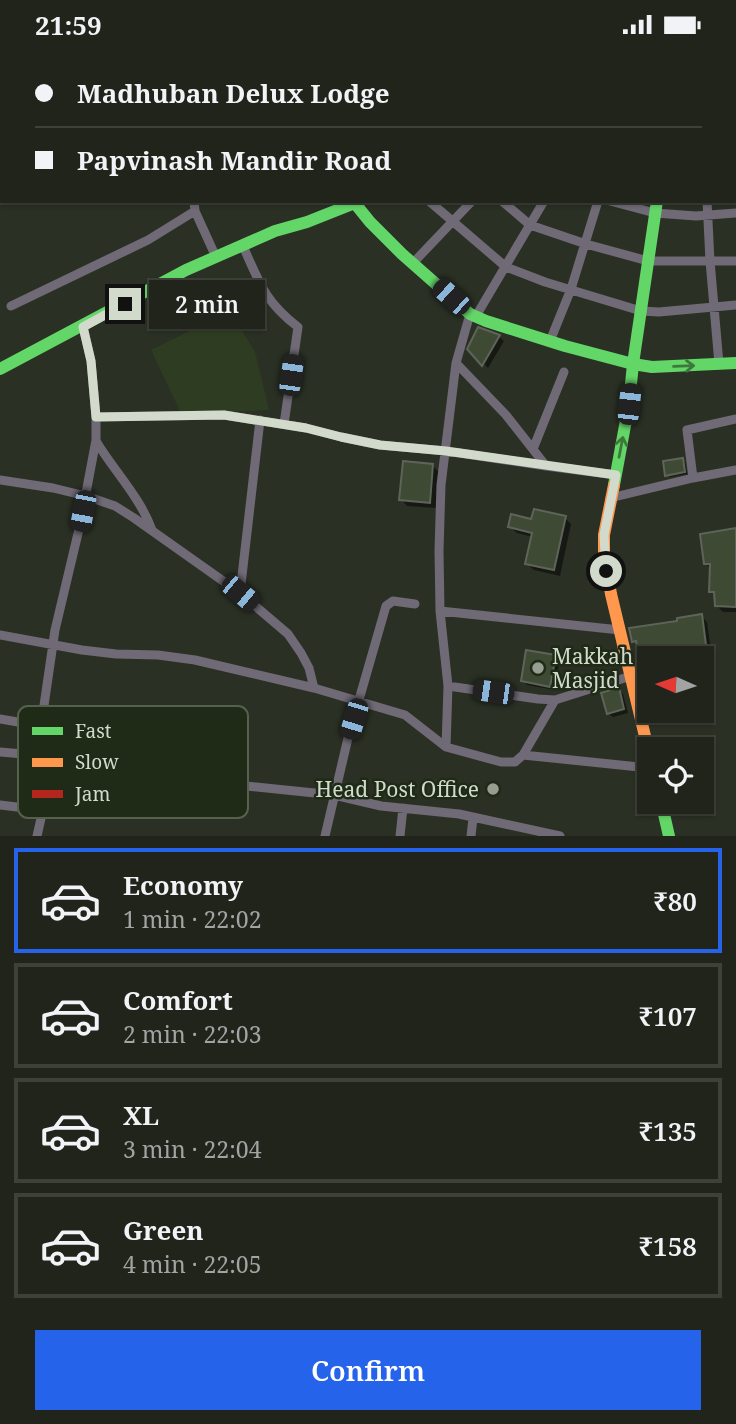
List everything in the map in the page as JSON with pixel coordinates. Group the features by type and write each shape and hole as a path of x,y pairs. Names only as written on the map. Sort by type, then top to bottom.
{"street":[{"path":"0,369 187,270 275,231 307,222 353,203"},
{"path":"356,203 370,222 413,263 473,315 486,321 633,364 652,367 736,363"},
{"path":"431,203 506,267 545,282 641,311 659,313 736,305"},
{"path":"413,263 470,203"},
{"path":"504,203 530,225 648,261 736,261"},
{"path":"446,747 448,686 440,611 439,551 442,485 456,363 473,315 506,267 543,203"},
{"path":"550,341 571,289 597,203"},
{"path":"626,203 696,216 736,213"},
{"path":"707,203 719,364"},
{"path":"10,306 148,240 195,206 216,257"},
{"path":"645,737 611,594 604,553 604,535 629,404 657,207"},
{"path":"243,246 271,303 298,327 284,424"},
{"path":"44,706 52,645 96,440 91,361 83,327"},
{"path":"456,363 506,415 546,466"},
{"path":"533,449 564,372"},
{"path":"96,417 224,415 284,424 380,445 446,451 616,475"},
{"path":"693,478 687,430 736,419"},
{"path":"240,593 260,420"},
{"path":"96,440 141,507 153,531"},
{"path":"610,498 736,470"},
{"path":"0,480 86,496 114,506 153,531 240,593 288,634 309,668 314,688"},
{"path":"325,836 348,738 386,606 393,600 415,604"},
{"path":"440,611 620,629"},
{"path":"0,635 93,651 195,660 314,688 405,715 446,747 502,762 515,762 523,755 555,700"},
{"path":"448,686 555,700 631,676"},
{"path":"0,719 18,722"},
{"path":"0,752 18,753"},
{"path":"523,755 637,767"},
{"path":"248,786 334,795 381,806 459,814 560,836"},
{"path":"0,805 18,807"},
{"path":"400,836 402,808"},
{"path":"664,814 669,836"},
{"path":"37,836 40,818"},
{"path":"471,836 473,818"}],"shaded area":[{"path":"230,311 255,352 269,410 181,413 151,350"}],"building":[{"path":"478,327 500,335 482,366 467,349"},
{"path":"683,458 685,472 665,476 663,461"},
{"path":"403,461 433,464 430,503 399,500"},
{"path":"534,509 566,516 554,570 525,564 532,533 508,527 511,514 531,519"},
{"path":"736,528 736,607 715,606 714,592 709,592 710,564 704,564 700,534"},
{"path":"702,614 706,645 637,646 636,641 632,642 629,628 677,621 677,618"},
{"name":"Makkah Masjid","path":"526,650 556,655 550,687 521,681"},
{"path":"619,687 624,709 607,714 601,693"}],"traffic: fast":[{"path":"355,203 402,254 470,314 486,321 633,364 652,367 736,363"},
{"path":"0,369 186,270 275,231 355,203"},
{"path":"614,485 629,404 657,203"},
{"path":"664,814 669,836"}],"traffic: slow":[{"path":"614,485 604,535 604,553 611,594 645,737"}],"place":[{"name":"Makkah Masjid","path":"538,668"},
{"name":"Head Post Office","path":"493,789"}],"route":[{"path":"125,304 83,327 91,361 96,417 224,415 306,428 380,445 446,451 616,475 604,535 606,571"}]}
